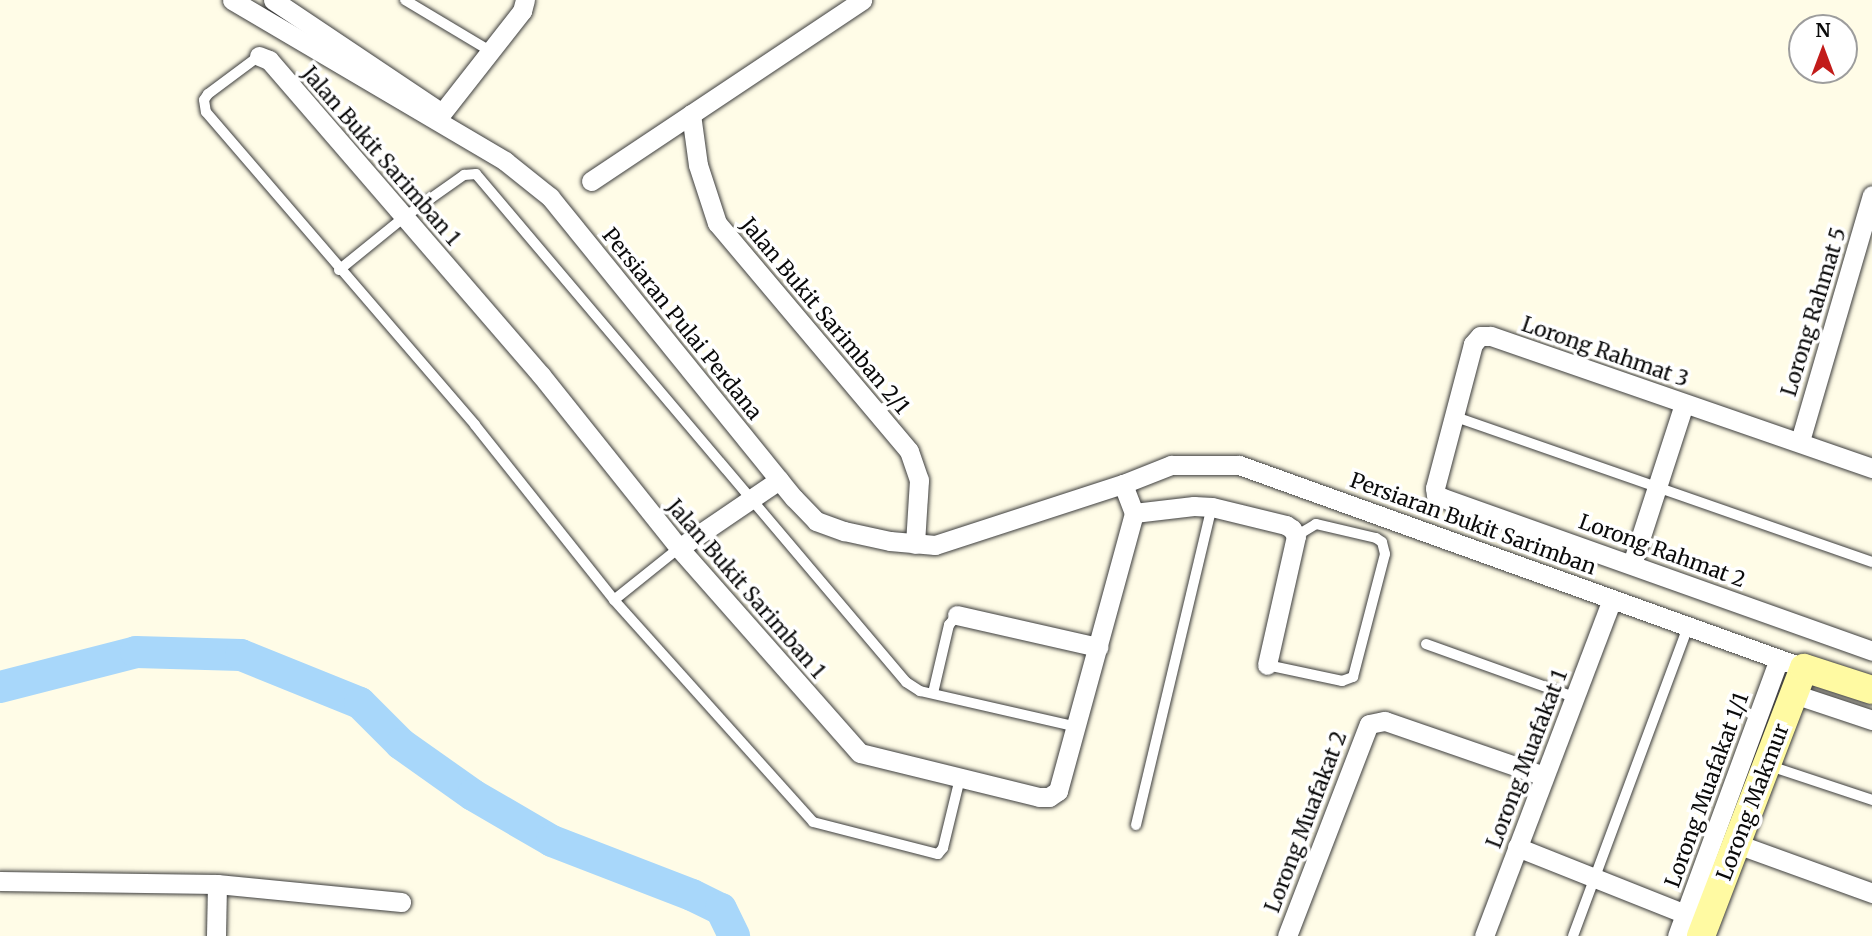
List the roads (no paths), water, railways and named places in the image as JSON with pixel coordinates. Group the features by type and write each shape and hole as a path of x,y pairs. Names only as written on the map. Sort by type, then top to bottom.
{"main road":[{"path":"1793,674 1872,690"},
{"name":"Lorong Makmur","path":"1696,930 1737,844 1767,765 1793,674"}],"street":[{"path":"274,0 442,113 492,52 522,11 525,0"},
{"path":"591,181 862,0"},
{"name":"Persiaran Pulai Perdana","path":"244,3 505,161 550,197 779,480 816,521 844,531 915,544 951,541 1123,484"},
{"name":"Jalan Bukit Sarimban 1","path":"260,56 269,60 541,375 679,548 860,753 1049,797 1062,783 1134,513"},
{"name":"Jalan Bukit Sarimban 2/1","path":"691,114 698,165 717,223 909,451 919,480 915,544"},
{"name":"Lorong Rahmat 5","path":"1800,441 1870,209"},
{"name":"Lorong Rahmat 3","path":"1436,495 1452,416 1473,344 1480,337 1490,336 1872,468"},
{"path":"1632,564 1684,404"},
{"name":"Persiaran Bukit Sarimban","path":"1123,484 1171,465 1239,465 1688,626 1793,674 1872,720"},
{"path":"679,548 779,480"},
{"path":"1123,484 1134,513 1194,506 1212,507 1286,525 1296,536 1267,665"},
{"name":"Lorong Rahmat 2","path":"1436,495 1872,651"},
{"name":"Lorong Muafakat 1","path":"1483,936 1612,599"},
{"path":"957,615 1098,648"},
{"name":"Lorong Muafakat 1/1","path":"1696,930 1793,674"},
{"name":"Lorong Muafakat 2","path":"1287,936 1369,724 1385,722 1544,776"},
{"path":"1737,844 1872,893"},
{"path":"1517,847 1595,877 1696,930"},
{"path":"0,881 217,884 401,902"},
{"path":"216,936 217,884"}],"lane":[{"path":"405,0 492,52"},
{"path":"260,56 208,94 203,106 339,270 475,425 614,600 813,822 938,854 943,848 960,778"},
{"path":"339,270 403,218 464,175 470,173 481,177 906,682 920,691 1077,727"},
{"path":"1452,416 1872,562"},
{"path":"1136,825 1212,507"},
{"path":"1267,665 1342,681 1353,677 1385,554 1382,542 1376,538 1316,524 1296,536"},
{"path":"614,600 679,548"},
{"path":"933,693 948,625 957,615"},
{"path":"1573,936 1688,626"},
{"path":"1426,644 1574,698"},
{"path":"1767,765 1872,800"}],"waterway":[{"path":"0,687 136,652 241,655 360,703 401,744 473,795 552,841 692,895 721,909 734,936"}]}
